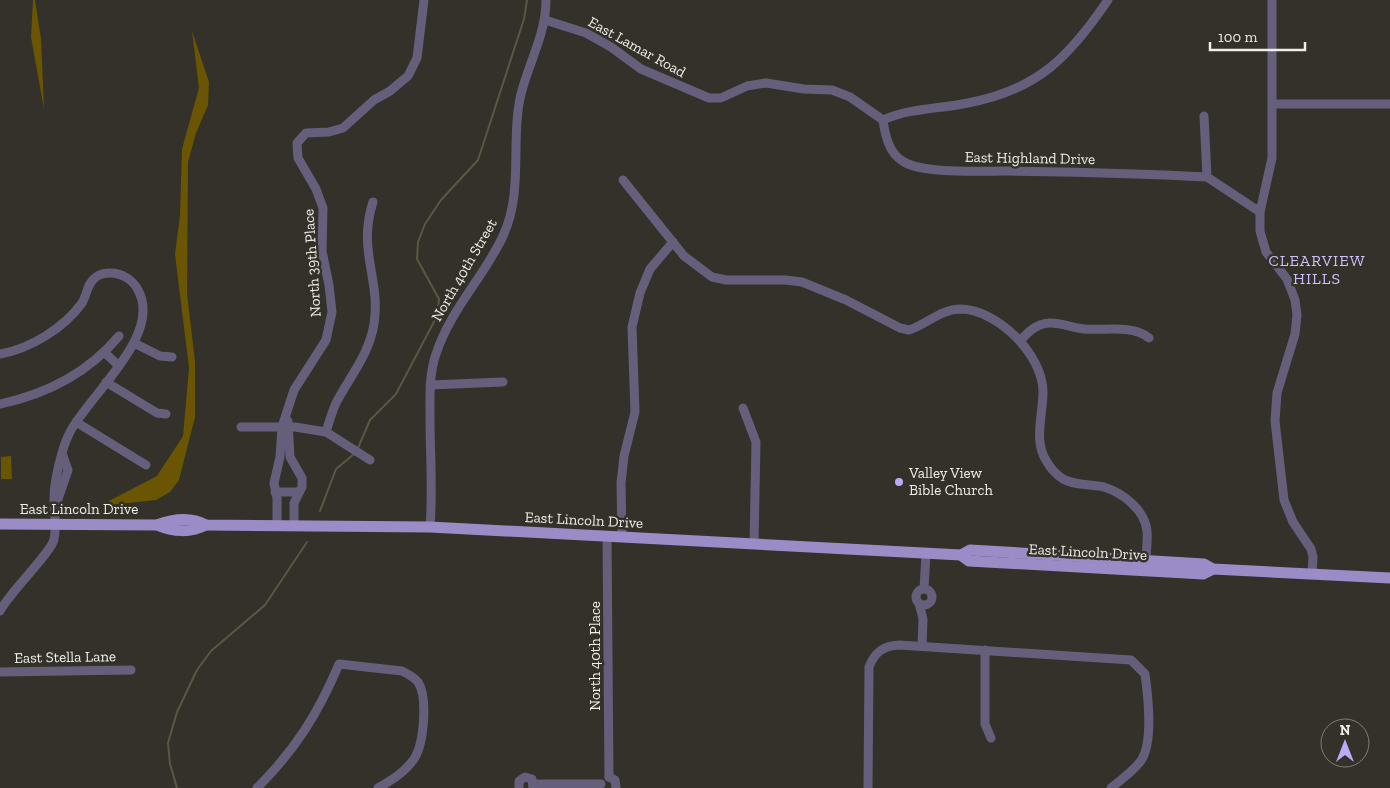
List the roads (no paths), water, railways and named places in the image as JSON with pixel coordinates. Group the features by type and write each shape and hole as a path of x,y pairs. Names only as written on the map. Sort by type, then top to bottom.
{"main road":[{"name":"East Lincoln Drive","path":"0,524 157,525 169,530 196,530 206,525 430,527 961,555 969,561 1145,565 1203,574 1213,569 1390,578"}],"street":[{"name":"North 39th Place","path":"276,526 277,498 274,483 286,427 287,411 294,390 326,340 332,312 322,251 323,208 316,189 298,158 297,143 306,133 329,132 343,128 374,100 390,92 408,76 417,58 424,0"},
{"name":"North 40th Street","path":"430,527 430,385 435,355 442,337 503,236 510,216 515,184 518,110 526,78 545,20 546,0"},
{"path":"882,120 902,111 969,103 1009,92 1041,75 1060,62 1073,49 1108,0"},
{"path":"1272,0 1272,158 1260,212 1260,231 1264,247 1290,285 1296,306 1295,334 1278,388 1275,421 1284,500 1293,522 1311,550 1313,557 1312,574"},
{"name":"East Lamar Road","path":"545,20 586,34 611,47 641,69 709,98 721,98 747,86 766,83 804,89 832,90 850,97 882,120"},
{"path":"1273,104 1390,104"},
{"path":"1204,116 1207,177 1260,212"},
{"name":"East Highland Drive","path":"882,120 885,135 894,154 903,162 915,166 961,170 1148,173 1207,177"},
{"path":"623,180 694,265 712,277 726,280 785,280 802,282 846,300 900,328 909,330 947,311 960,309 974,310 998,323 1020,341 1035,361 1042,380 1039,439 1046,461 1064,480 1104,487 1127,499 1136,508 1145,522 1147,531 1145,565"},
{"path":"326,432 336,403 360,366 371,340 375,309 366,234 367,221 374,202"},
{"path":"622,536 621,483 624,456 634,412 632,327 640,293 650,269 673,242"},
{"path":"0,354 38,340 61,325 77,310 84,300 89,286 97,276 112,273 128,279 141,295 144,314 134,343 69,433 65,460 58,470 54,500 54,541 8,598 0,611"},
{"path":"1020,341 1035,326 1050,323 1083,329 1132,330 1142,332 1149,338"},
{"path":"0,404 38,394 59,384 105,353 119,336"},
{"path":"134,343 160,356 172,356"},
{"path":"105,353 119,366"},
{"path":"106,382 157,413 166,414"},
{"path":"430,385 503,382"},
{"path":"743,408 756,442 754,544"},
{"path":"76,422 146,465"},
{"name":"North 39th Place","path":"286,427 290,457 302,478 302,486 294,503 294,526"},
{"path":"241,428 286,427 326,432 367,457"},
{"path":"55,508 64,485 73,478 73,470 65,460"},
{"path":"275,492 298,492"},
{"name":"North 40th Place","path":"608,536 609,777"},
{"path":"922,646 924,603 917,594 924,589 926,553"},
{"path":"868,788 868,672 874,655 889,646 922,646 1125,658 1137,664 1145,674 1147,688 1148,737 1146,750 1140,761 1111,788"},
{"path":"985,650 985,724 990,738"},
{"path":"257,788 293,750 326,696 339,664 402,671 418,682 422,694 422,735 416,757 398,776 378,788"},
{"name":"East Stella Lane","path":"0,672 130,670"},
{"path":"519,788 519,781 525,777 530,778 533,786 601,786 602,780 609,777 615,780 616,788"}],"waterway":[{"path":"358,448 370,420 396,394 437,316 439,299 417,259 418,242 425,224 441,200 478,160 524,19 527,0"},
{"path":"320,511 336,469 354,454"},
{"path":"177,788 170,764 168,743 177,712 197,670 211,651 265,605 307,542"}],"place":[{"name":"Valley View Bible Church","path":"899,482"}],"district":[{"name":"CLEARVIEW HILLS","path":"1317,269"}]}
